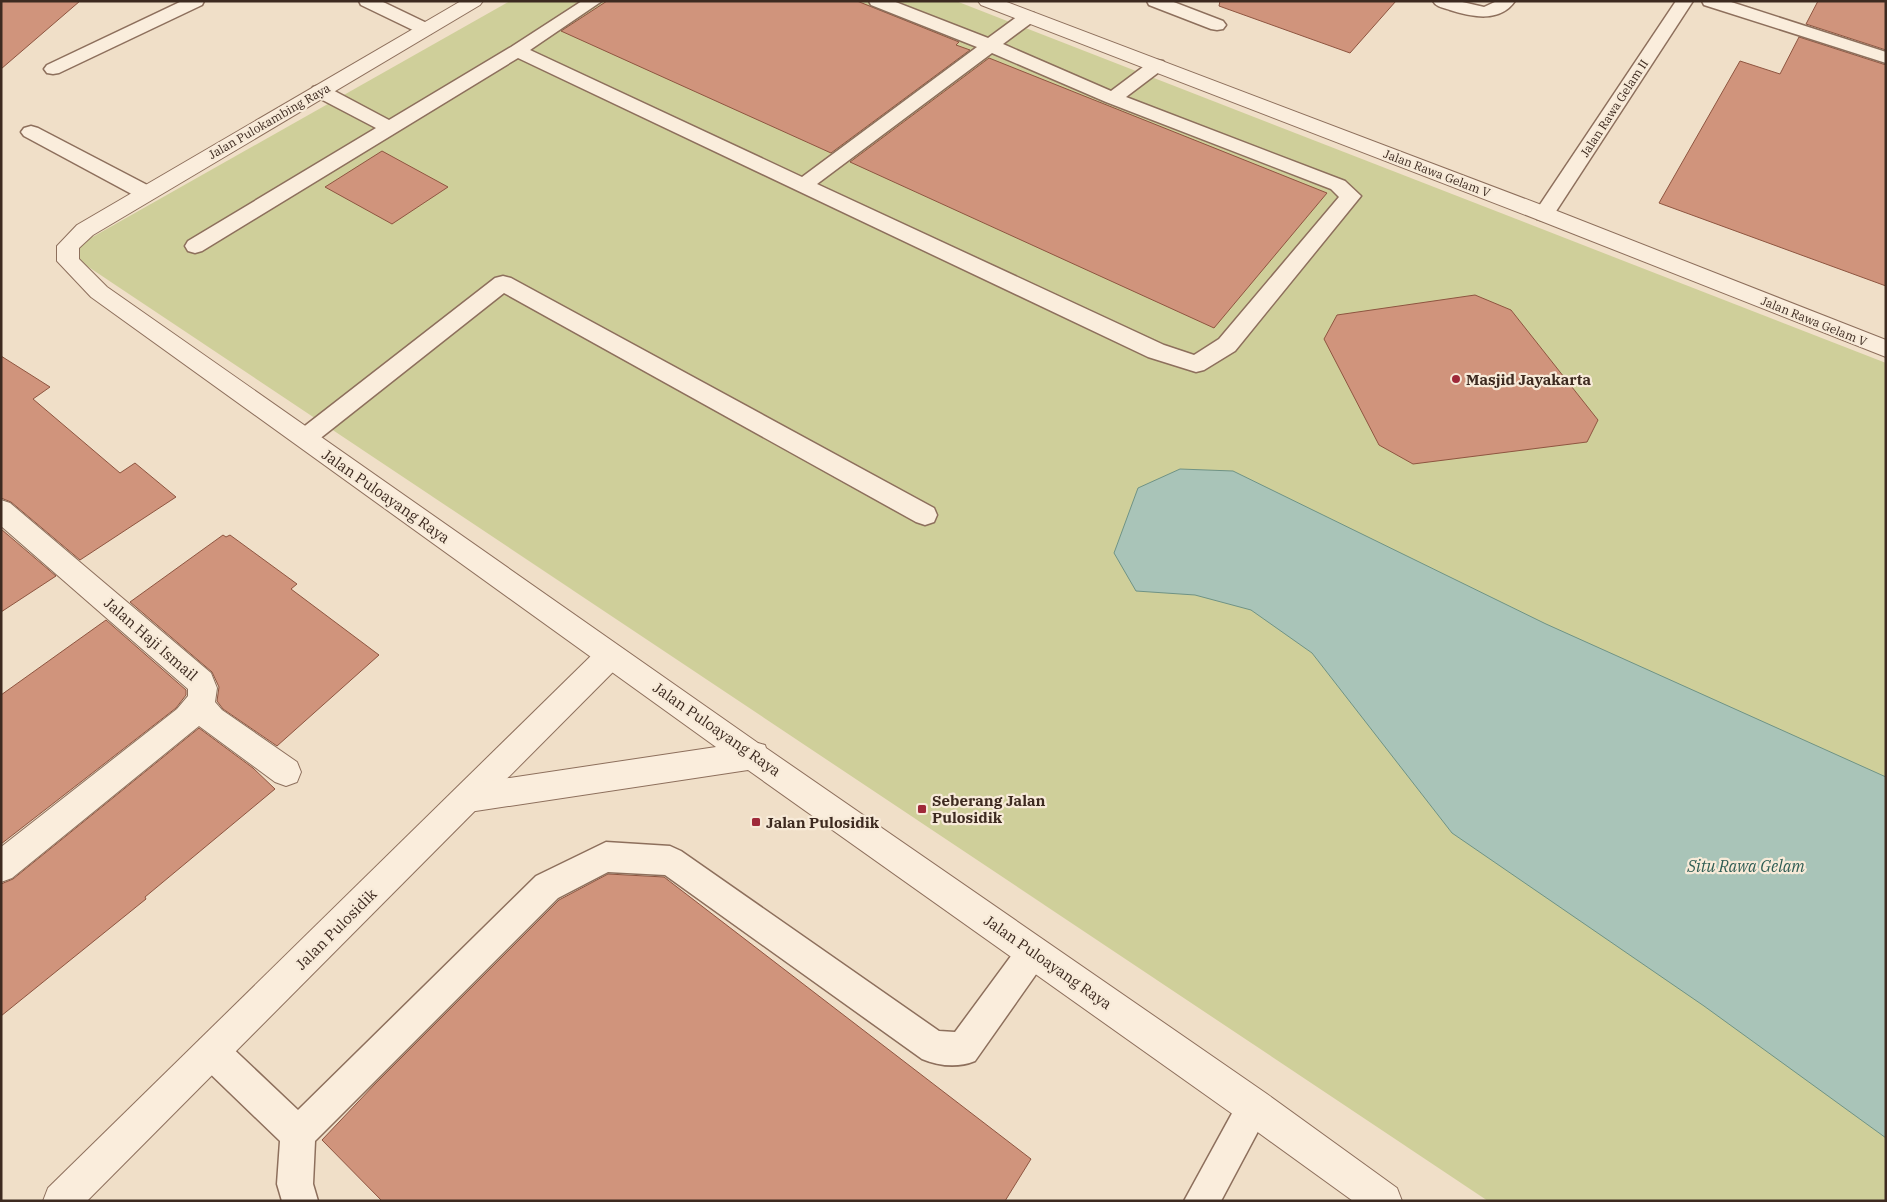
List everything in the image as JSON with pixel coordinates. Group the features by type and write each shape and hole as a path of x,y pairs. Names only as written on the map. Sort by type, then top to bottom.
{"street":[{"name":"Jalan Pulokambing Raya","path":"68,246 85,230 474,1"},
{"name":"Jalan Rawa Gelam V","path":"987,1 1544,214 1886,349"},
{"name":"Jalan Puloayang Raya","path":"68,246 68,261 99,292 610,656 754,754 1384,1201"},
{"name":"Jalan Haji Ismail","path":"1,510 201,682 204,690 198,705"},
{"name":"Jalan Pulosidik","path":"61,1201 610,656"},
{"path":"1,867 188,718 198,705 212,719 286,772"},
{"path":"469,798 754,754"}],"lane":[{"path":"53,69 196,1"},
{"path":"367,1 425,29"},
{"path":"195,246 516,51 594,1"},
{"path":"516,51 1156,351 1196,364 1227,346 1350,196 1338,185 1113,98 989,45 877,1"},
{"path":"1155,1 1217,25"},
{"path":"1441,1 1470,11 1491,12 1501,9 1507,1"},
{"name":"Jalan Rawa Gelam II","path":"1544,214 1685,1"},
{"path":"1710,1 1886,58"},
{"path":"802,186 1028,17"},
{"path":"1113,98 1157,65"},
{"path":"320,91 390,128"},
{"path":"31,132 146,194"},
{"path":"305,438 503,283 925,515"},
{"path":"300,1201 295,1184 298,1134 547,887 606,856 670,861 934,1046 963,1049 1033,952"},
{"path":"212,1052 298,1134"},
{"path":"1202,1201 1254,1107"}],"green space":[{"path":"510,1 956,1 1886,363 1886,1201 1488,1201 66,252"}],"water":[{"name":"Situ Rawa Gelam","path":"1180,469 1233,471 1546,624 1886,777 1886,1138 1704,1006 1452,833 1312,653 1251,610 1195,595 1136,591 1114,553 1138,488"}],"building":[{"path":"1,1 80,1 1,69"},
{"path":"607,1 857,1 959,42 956,45 970,50 831,153 561,31"},
{"path":"1220,1 1396,1 1350,53 1219,6"},
{"path":"1818,1 1886,1 1886,50 1806,24"},
{"path":"1799,37 1886,65 1886,286 1659,203 1740,61 1780,74"},
{"path":"989,58 1327,193 1214,328 850,162"},
{"path":"382,151 448,187 392,224 325,187"},
{"name":"Masjid Jayakarta","path":"1475,295 1511,310 1598,420 1587,442 1413,464 1379,445 1324,339 1337,315"},
{"path":"1,356 50,387 33,399 120,473 135,463 176,497 80,560 11,502 1,498"},
{"path":"1,529 56,576 1,612"},
{"path":"223,535 226,537 230,535 297,584 291,589 379,655 277,746 223,709 217,701 219,687 212,672 130,602"},
{"path":"106,620 186,690 186,695 176,708 1,844 1,695"},
{"path":"199,728 253,768 275,789 145,897 146,899 1,1016 1,884 13,879"},
{"path":"608,874 664,877 1031,1159 1005,1201 382,1201 322,1140 375,1084 559,900"}],"place":[{"name":"Masjid Jayakarta","path":"1456,379"},
{"name":"Seberang Jalan Pulosidik","path":"922,809"},
{"name":"Jalan Pulosidik","path":"756,822"}]}
